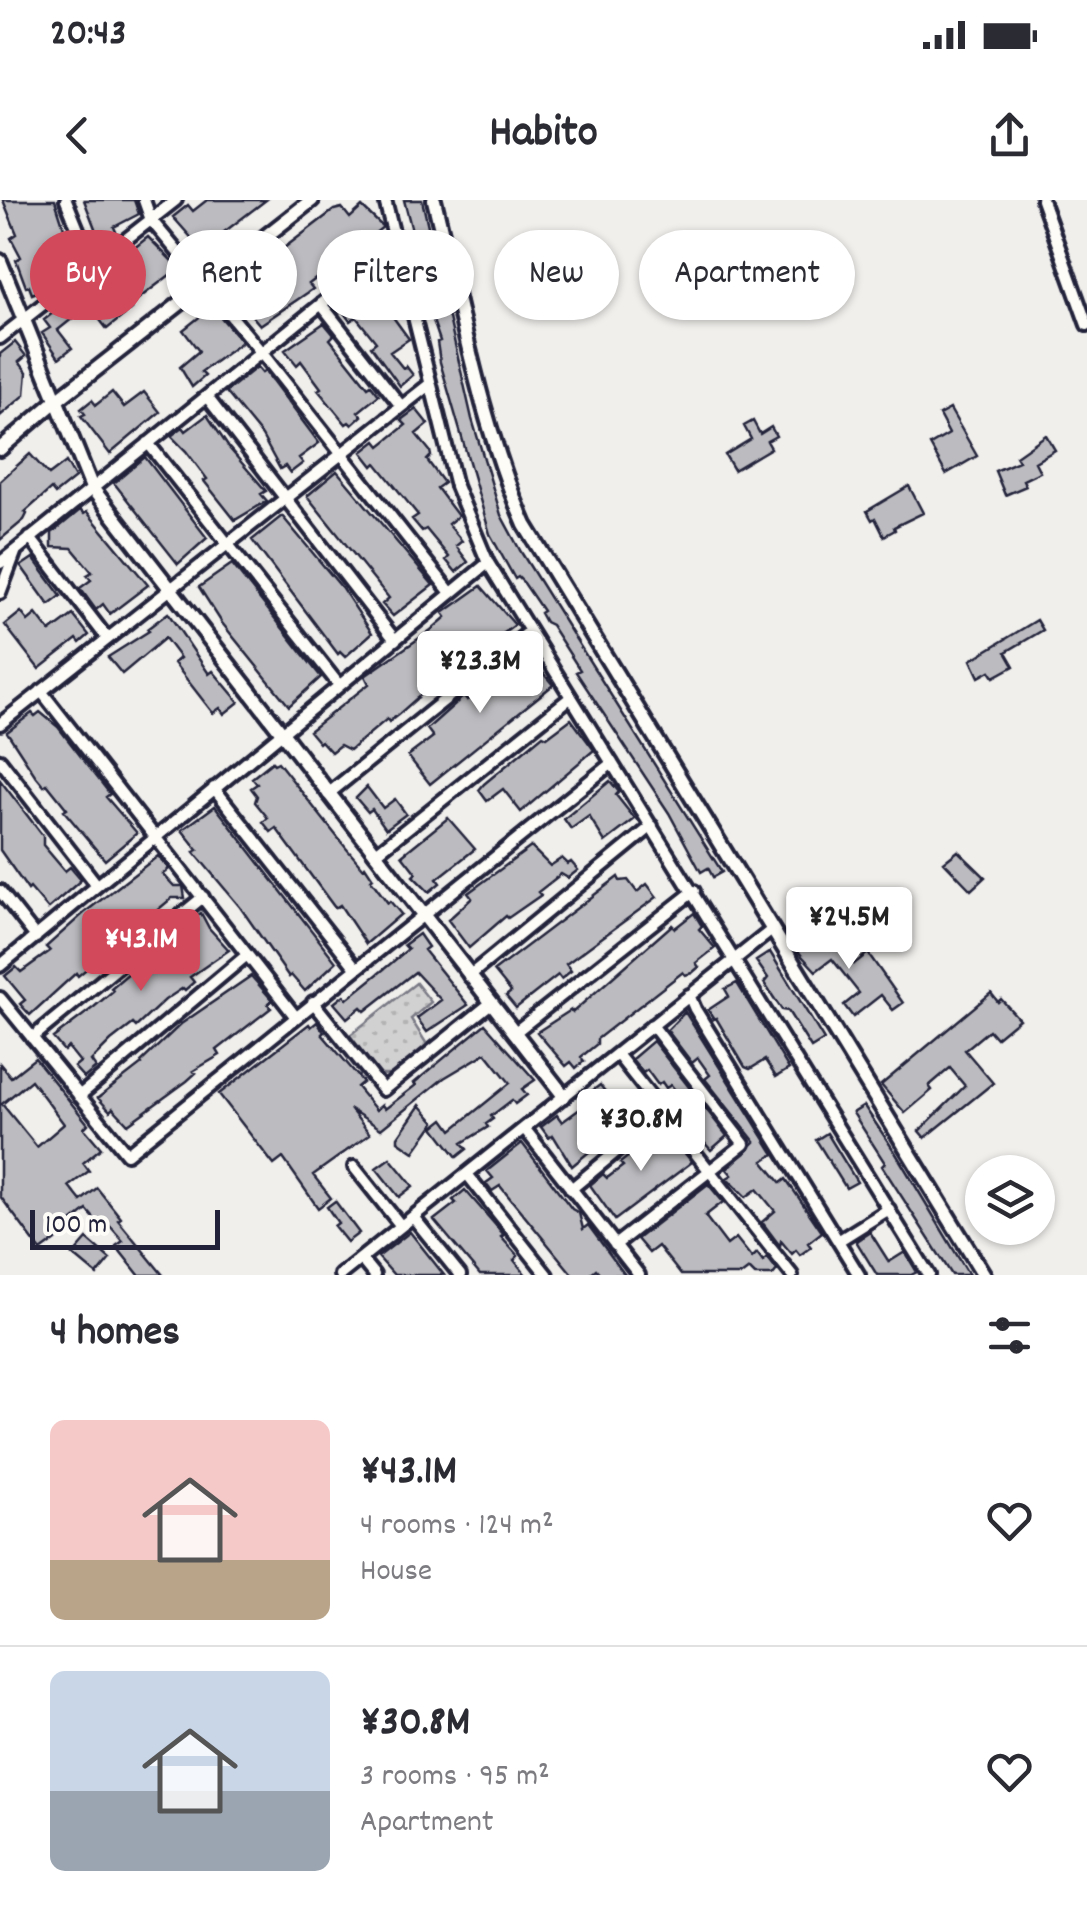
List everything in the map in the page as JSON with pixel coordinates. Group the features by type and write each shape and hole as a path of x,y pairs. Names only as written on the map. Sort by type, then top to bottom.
{"street":[{"path":"66,200 78,230"},
{"path":"144,200 151,220 166,238"},
{"path":"138,230 176,200"},
{"path":"274,230 312,200"},
{"path":"385,200 392,230"},
{"path":"434,200 488,428 525,525 984,1275"},
{"path":"1042,200 1087,325"},
{"path":"0,260 92,488 564,1096"},
{"path":"0,564 317,307"},
{"path":"0,338 30,313"},
{"path":"0,449 166,315"},
{"path":"234,320 452,593"},
{"path":"333,320 400,406"},
{"path":"414,320 456,486 488,563 929,1275"},
{"path":"0,724 430,384"},
{"path":"206,397 395,640"},
{"path":"148,443 339,685"},
{"path":"30,538 108,638"},
{"path":"0,593 16,549"},
{"path":"0,966 488,563"},
{"path":"328,794 530,631"},
{"path":"41,691 296,1016"},
{"path":"375,854 570,698"},
{"path":"0,760 97,886"},
{"path":"0,998 127,1154 612,763"},
{"path":"214,788 356,968"},
{"path":"469,976 652,826"},
{"path":"0,891 36,937"},
{"path":"514,1033 694,891"},
{"path":"32,1038 203,897"},
{"path":"340,1275 773,929"},
{"path":"79,1096 247,955"},
{"path":"689,994 859,1275"},
{"path":"314,1002 383,1090 491,1003"},
{"path":"615,1244 744,1144 652,1025"},
{"path":"616,1054 792,1275"},
{"path":"571,1189 663,1113"},
{"path":"524,1128 639,1275"},
{"path":"354,1167 401,1226"},
{"path":"467,1174 547,1275"},
{"path":"838,1242 889,1209"},
{"path":"413,1217 460,1275"},
{"path":"361,1259 374,1275"}],"shaded area":[{"path":"416,983 431,1002 411,1019 428,1046 392,1075 379,1075 350,1035"}],"building":[{"path":"3,200 55,200 65,230 30,230 30,289 16,260 21,257 11,238 17,234"},
{"path":"84,200 134,200 139,214 114,227 115,230 96,230"},
{"path":"207,200 266,200 227,230 185,230 173,217 188,205 193,211"},
{"path":"404,200 422,200 429,230 412,230"},
{"path":"362,207 383,227 317,230 317,278 309,284 313,289 297,300 297,238 334,210 342,208 350,218"},
{"path":"146,239 166,255 166,278 146,293"},
{"path":"44,320 70,320 58,330 72,348 59,358 42,333 50,328"},
{"path":"100,320 118,320 107,329"},
{"path":"196,320 223,320 242,342 201,372 205,376 192,387 180,367 199,351 183,330"},
{"path":"358,320 395,320 409,339 390,352 413,375 400,386 371,346 376,342"},
{"path":"433,320 449,320 472,419 501,515 722,872 713,877 708,868 701,872 669,813 576,672 580,670 551,625 545,622 540,613 543,611 524,583 518,577 515,579 490,534 440,362 440,341"},
{"path":"324,323 334,335 330,339 368,387 371,385 379,395 358,412 362,416 352,425 346,424 318,390 321,388 301,361 297,365 285,350"},
{"path":"15,342 26,356 19,362 27,372 25,395 0,416 0,354"},
{"path":"257,367 262,373 265,371 319,443 299,458 303,463 290,473 285,466 280,469 262,436 226,392"},
{"path":"112,392 124,407 144,392 160,412 110,454 81,416 85,414 81,409 92,400 96,405"},
{"path":"416,409 428,424 416,434 430,451 427,460 444,483 437,488 458,516 448,524 462,541 456,546 468,562 456,572 426,529 422,531 412,519 418,515 376,463 373,466 362,452 376,441 380,446 406,425 401,420"},
{"path":"950,409 977,456 946,474 930,445 949,434 939,415"},
{"path":"207,415 266,491 261,494 267,501 235,520 171,436 183,427 186,431"},
{"path":"753,421 760,434 771,427 776,436 767,441 771,448 734,470 725,455 751,439 744,426"},
{"path":"1046,435 1055,450 1035,462 1040,472 1023,480 1026,486 1005,495 995,471 1019,461 1016,456"},
{"path":"30,454 49,475 66,462 75,478 55,494 51,489 0,540 0,481"},
{"path":"145,457 207,538 178,564 114,483"},
{"path":"337,471 433,585 393,616 382,604 389,598 307,496"},
{"path":"909,486 923,513 884,536 867,511"},
{"path":"80,510 87,512 148,585 110,614 103,604 96,610 80,588 91,580 87,575 92,572 72,548 52,547 52,533"},
{"path":"282,516 342,588 372,633 345,657 338,654 252,540"},
{"path":"33,558 61,596 49,605 21,566"},
{"path":"232,564 321,677 289,706 222,623 199,587"},
{"path":"481,586 515,625 460,660 399,714 389,722 387,719 350,750 340,745 331,752 319,743 309,731 369,684 365,676 431,630 446,617 443,613"},
{"path":"21,612 28,621 36,614 50,632 73,615 89,635 80,643 77,639 39,669 5,625"},
{"path":"168,613 209,674 213,671 239,702 224,714 220,708 213,713 174,663 180,658 165,638 122,674 108,657 149,631"},
{"path":"1037,620 1043,630 1006,652 1014,666 994,677 990,671 979,677 971,660"},
{"path":"524,650 553,685 430,784 408,756 433,737 427,729 464,696 467,700 500,674"},
{"path":"40,712 58,727 110,794 106,797 137,833 105,860 47,784 44,786 35,775 7,732 32,713 35,716"},
{"path":"571,719 594,750 521,812 503,789 487,801 479,790 484,784 543,735 547,737"},
{"path":"272,762 278,762 346,848 365,866 388,903 401,914 366,944 340,905 335,908 276,828 271,832 263,822 268,818 255,802 257,796 251,788 257,784 252,778"},
{"path":"0,780 43,836 43,845 65,871 70,867 81,880 48,909 28,890 0,850"},
{"path":"610,781 635,819 605,842 589,816 571,829 564,819"},
{"path":"367,787 383,808 395,799 406,814 386,829 372,809 368,812 356,798"},
{"path":"215,806 336,962 305,991 289,977 240,907 194,852 198,850 182,830"},
{"path":"448,818 475,849 437,879 440,883 429,892 413,876 416,873 402,855"},
{"path":"531,847 550,866 562,858 578,870 568,878 561,874 538,892 541,895 506,916 469,948 448,920 472,898 468,893"},
{"path":"958,851 985,877 971,890 944,862"},
{"path":"158,856 169,869 163,874 174,886 183,886 185,898 172,898 78,976 76,973 30,1015 20,1004 25,1000 5,976 16,967 21,972 50,951 46,947 84,913"},
{"path":"618,877 620,881 628,880 637,892 647,884 657,897 566,964 571,971 561,979 558,975 516,1008 506,996 511,992 494,971"},
{"path":"201,913 229,950 190,977 194,982 185,990 165,1000 136,1027 133,1024 111,1041 91,1061 96,1068 84,1078 74,1067 80,1062 68,1047 64,1051 53,1038 113,991 111,988 136,967 146,965 194,927 190,922"},
{"path":"694,913 702,926 699,929 715,948 696,963 699,967 692,973 683,972 597,1039 576,1068 571,1062 566,1066 537,1032 573,1012 672,925 675,928"},
{"path":"802,931 806,937 813,932 822,946 833,938 854,964 868,953 903,1003 893,1010 881,995 853,1017 844,1005 859,993 832,959 816,971 802,956 790,940"},
{"path":"419,934 428,947 424,950 468,1005 427,1032 417,1018 441,1000 415,972 365,1011 361,1007 347,1018 334,1003 344,995 347,999 389,965 408,949 404,945"},
{"path":"770,952 824,1040 811,1048 788,1011 782,1010 764,983 768,978 756,961"},
{"path":"251,976 272,1000 268,1004 271,1008 217,1050 220,1055 193,1071 196,1073 187,1081 128,1124 98,1098 142,1064 181,1024"},
{"path":"737,983 789,1069 776,1077 765,1060 750,1069 745,1067 708,1010 729,996 725,989"},
{"path":"991,993 1019,1019 996,1038 989,1030 965,1050 993,1083 925,1138 919,1131 965,1086 950,1068 905,1113 881,1085"},
{"path":"685,1012 774,1154 763,1161 781,1183 786,1179 822,1232 800,1255 796,1250 792,1254 781,1241 780,1246 762,1222 775,1211 757,1189 746,1197 727,1178 732,1175 727,1169 755,1142 705,1079 710,1075 698,1058 692,1063 667,1030"},
{"path":"317,1022 322,1034 363,1082 357,1087 376,1110 382,1105 385,1109 416,1085 485,1024 535,1080 522,1089 527,1095 515,1104 512,1100 491,1116 488,1127 462,1143 467,1149 457,1157 434,1127 444,1119 452,1130 510,1083 486,1053 444,1078 381,1129 350,1109 370,1134 313,1175 331,1198 318,1208 283,1158 274,1165 219,1094 309,1024 311,1027"},
{"path":"653,1041 727,1136 711,1150 681,1117 690,1110 671,1085 658,1085 632,1059"},
{"path":"35,1058 88,1124 84,1128 101,1148 83,1163 89,1171 69,1186 81,1201 97,1188 163,1275 139,1275 116,1246 123,1241 87,1210 41,1251 0,1196 0,1064 11,1077","holes":["31,1080 64,1124 37,1147 2,1104"]},
{"path":"600,1085 614,1103 592,1119 610,1141 598,1151 595,1147 572,1166 553,1135 549,1138 541,1127 557,1115 562,1122 584,1106 580,1100"},
{"path":"420,1105 435,1122 414,1152 398,1137"},
{"path":"864,1106 969,1275 952,1275 882,1166 885,1163 853,1113"},
{"path":"664,1128 692,1162 615,1220 590,1185 603,1174 607,1178 623,1166 620,1163"},
{"path":"827,1133 857,1182 846,1188 816,1140"},
{"path":"522,1143 579,1213 583,1229 588,1225 625,1275 601,1275 596,1269 589,1275 573,1275 500,1186 492,1191 486,1183 493,1178 487,1171"},
{"path":"390,1158 413,1186 399,1197 376,1168"},
{"path":"708,1184 723,1202 705,1216 727,1245 736,1238 752,1258 757,1253 763,1261 767,1257 777,1270 773,1275 755,1275 749,1269 741,1275 681,1275 658,1246 649,1253 637,1239"},
{"path":"465,1190 504,1235 501,1237 518,1256 514,1260 526,1275 480,1275 434,1220 456,1203 453,1200"},
{"path":"335,1201 359,1233 347,1242 334,1226 338,1223 327,1207"},
{"path":"410,1232 444,1275 394,1275 378,1257"},
{"path":"870,1232 889,1262 905,1252 917,1272 877,1275 856,1241"},
{"path":"87,1239 110,1259 97,1275 73,1255"}]}
